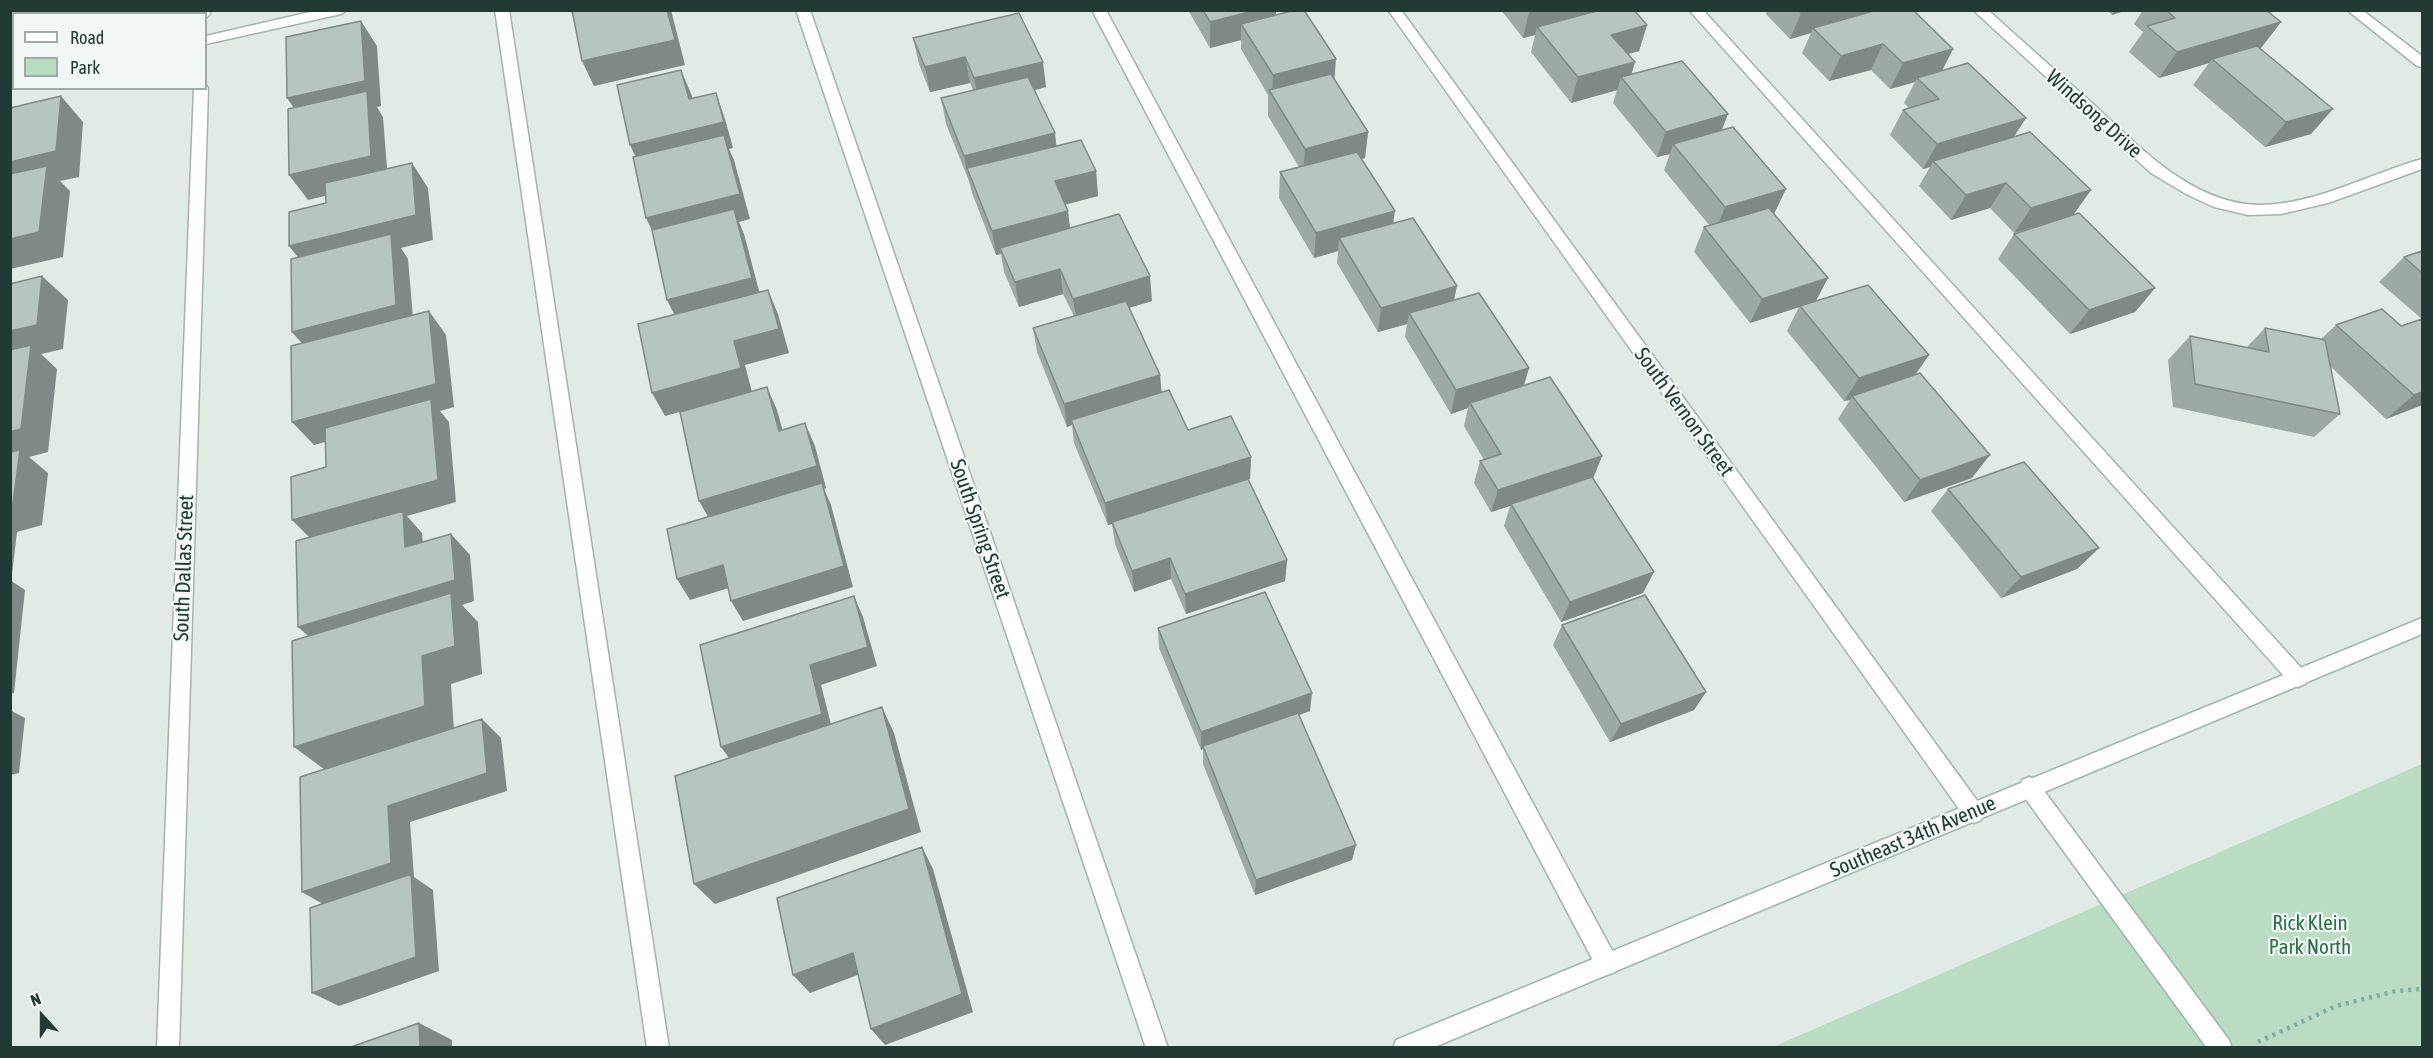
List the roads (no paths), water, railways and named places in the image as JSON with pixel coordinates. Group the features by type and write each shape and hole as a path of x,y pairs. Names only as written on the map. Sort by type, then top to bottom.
{"street":[{"path":"207,40 341,10"},
{"path":"502,10 658,1047"},
{"name":"South Spring Street","path":"803,10 1157,1047"},
{"path":"1099,10 1607,964"},
{"name":"South Vernon Street","path":"1395,10 1974,813"},
{"path":"1695,10 2298,678"},
{"name":"Windsong Drive","path":"1979,10 2156,169 2187,190 2218,202 2261,210 2306,203 2422,164"},
{"path":"2353,10 2422,63"},
{"name":"South Dallas Street","path":"168,1047 201,90"},
{"name":"Southeast 34th Avenue","path":"1404,1047 2422,626"},
{"path":"2029,787 2221,1047"}],"park label":[{"name":"Rick Klein Park North","path":"2310,935"}]}
